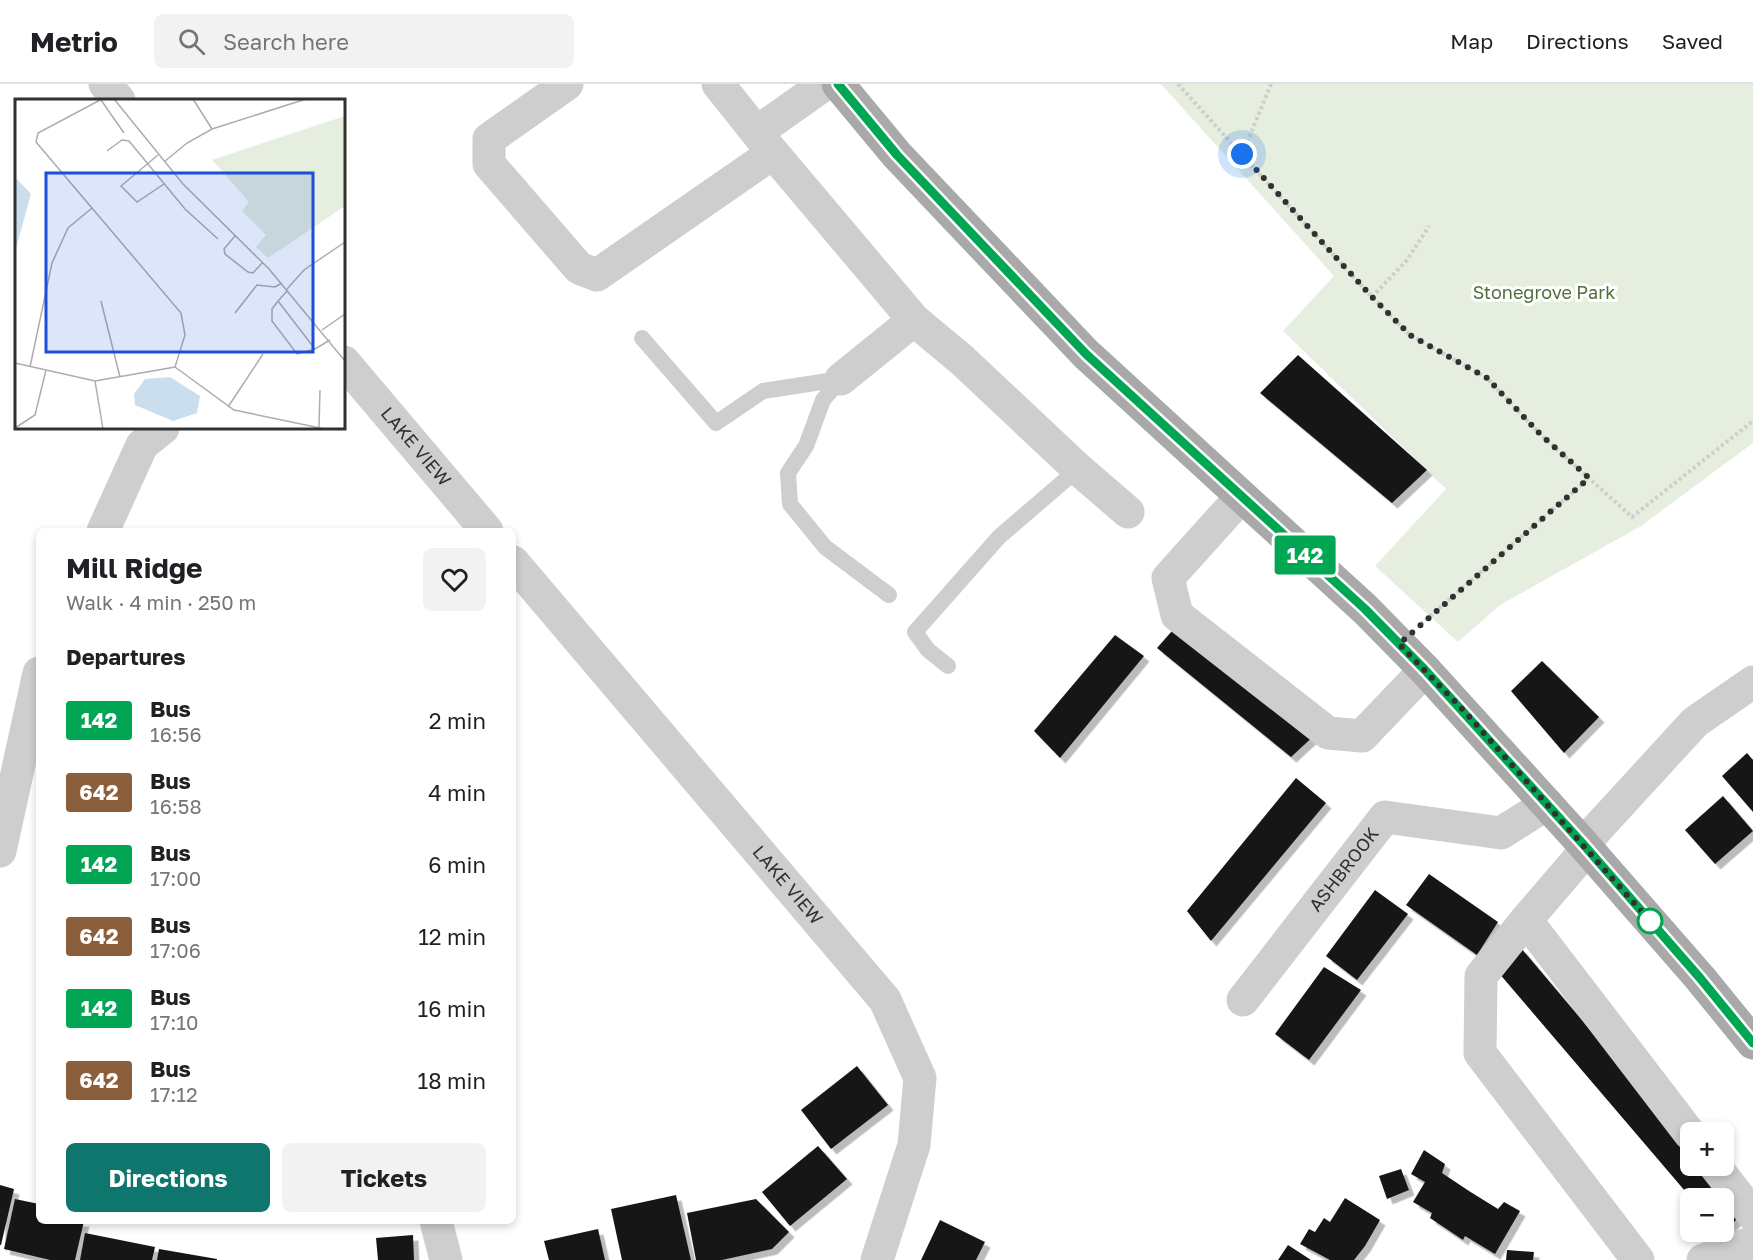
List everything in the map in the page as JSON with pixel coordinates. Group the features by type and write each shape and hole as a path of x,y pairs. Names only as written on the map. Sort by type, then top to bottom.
{"main road":[{"path":"838,84 897,155 1086,354 1365,609 1425,670 1585,846 1700,978 1753,1043"}],"street":[{"path":"105,84 118,99"},
{"path":"567,84 489,139 489,164 579,268 597,275 765,142 825,84"},
{"path":"718,84 914,320 962,360 1078,469 1128,512"},
{"path":"841,379 914,320"},
{"name":"LAKE VIEW","path":"345,363 484,528"},
{"path":"104,528 142,445 162,429"},
{"path":"1241,497 1168,578 1177,615 1328,733 1362,736 1425,670"},
{"name":"LAKE VIEW","path":"516,566 885,1000 920,1078 914,1145 877,1260"},
{"path":"1638,1260 1480,1053 1481,976 1585,846 1695,722 1753,682"},
{"path":"0,851 36,687"},
{"name":"ASHBROOK","path":"1243,1000 1385,817 1502,833 1547,804"},
{"path":"1526,921 1681,1122"},
{"path":"1722,1176 1753,1215"},
{"path":"437,1224 446,1260"},
{"path":"1703,1260 1753,1242"}],"lane":[{"path":"642,338 716,423 763,391 841,379"},
{"path":"841,379 824,400 806,446 788,473 790,504 825,547 889,595"},
{"path":"948,666 928,650 915,632 999,537 1078,469"}],"path":[{"path":"1178,84 1372,297 1410,335 1487,378 1540,434 1632,517 1753,421"},
{"path":"1242,154 1270,84"},
{"path":"1372,297 1407,260 1429,226"},
{"path":"1399,644 1589,478"}],"green space":[{"name":"Stonegrove Park","path":"1161,84 1753,84 1753,443 1641,526 1500,605 1458,642 1375,566 1446,489 1283,331 1334,276"}],"building":[{"path":"1298,355 1427,470 1392,503 1260,393"},
{"path":"1179,623 1317,733 1291,757 1157,648"},
{"path":"1115,635 1144,656 1060,758 1034,731"},
{"path":"1542,661 1599,717 1564,753 1511,691"},
{"path":"1747,753 1753,760 1753,812 1722,776"},
{"path":"1296,778 1326,803 1211,941 1187,911"},
{"path":"1723,796 1753,831 1715,864 1685,830"},
{"path":"1429,874 1498,922 1477,955 1406,905"},
{"path":"1375,890 1408,914 1357,980 1326,956"},
{"path":"1521,948 1680,1136 1680,1176 1713,1176 1724,1188 1682,1188 1498,972"},
{"path":"1324,967 1361,990 1309,1060 1275,1034"},
{"path":"857,1066 888,1105 831,1149 801,1110"},
{"path":"818,1146 847,1179 790,1226 762,1192"},
{"path":"1424,1150 1445,1164 1442,1173 1469,1191 1498,1209 1504,1202 1520,1211 1495,1254 1465,1236 1463,1240 1430,1218 1432,1213 1413,1202 1425,1182 1411,1174"},
{"path":"1401,1169 1409,1190 1387,1199 1379,1176"},
{"path":"0,1185 14,1189 1,1245 0,1245"},
{"path":"676,1195 691,1260 622,1260 611,1209"},
{"path":"1345,1198 1380,1220 1354,1260 1330,1260 1300,1244 1309,1229 1315,1232 1324,1218 1330,1222"},
{"path":"15,1199 36,1203 36,1224 83,1224 75,1260 50,1260 4,1249"},
{"path":"756,1199 789,1232 772,1249 722,1260 696,1260 687,1213"},
{"path":"1734,1200 1744,1212 1734,1222"},
{"path":"940,1220 985,1242 976,1260 921,1260"},
{"path":"598,1229 605,1260 549,1260 544,1241"},
{"path":"85,1233 155,1247 152,1260 80,1260"},
{"path":"413,1235 414,1260 378,1260 376,1238"},
{"path":"1288,1245 1311,1260 1278,1260"},
{"path":"159,1249 217,1259 217,1260 157,1260"},
{"path":"1507,1250 1534,1252 1533,1260 1506,1260"}],"bus line":[{"name":"142","path":"838,84 897,155 1086,354 1365,609 1425,670 1583,844 1700,978 1753,1043"}],"route":[{"path":"1242,154 1372,297 1410,335 1487,378 1540,434 1589,478 1399,644 1466,713 1650,921"}]}
